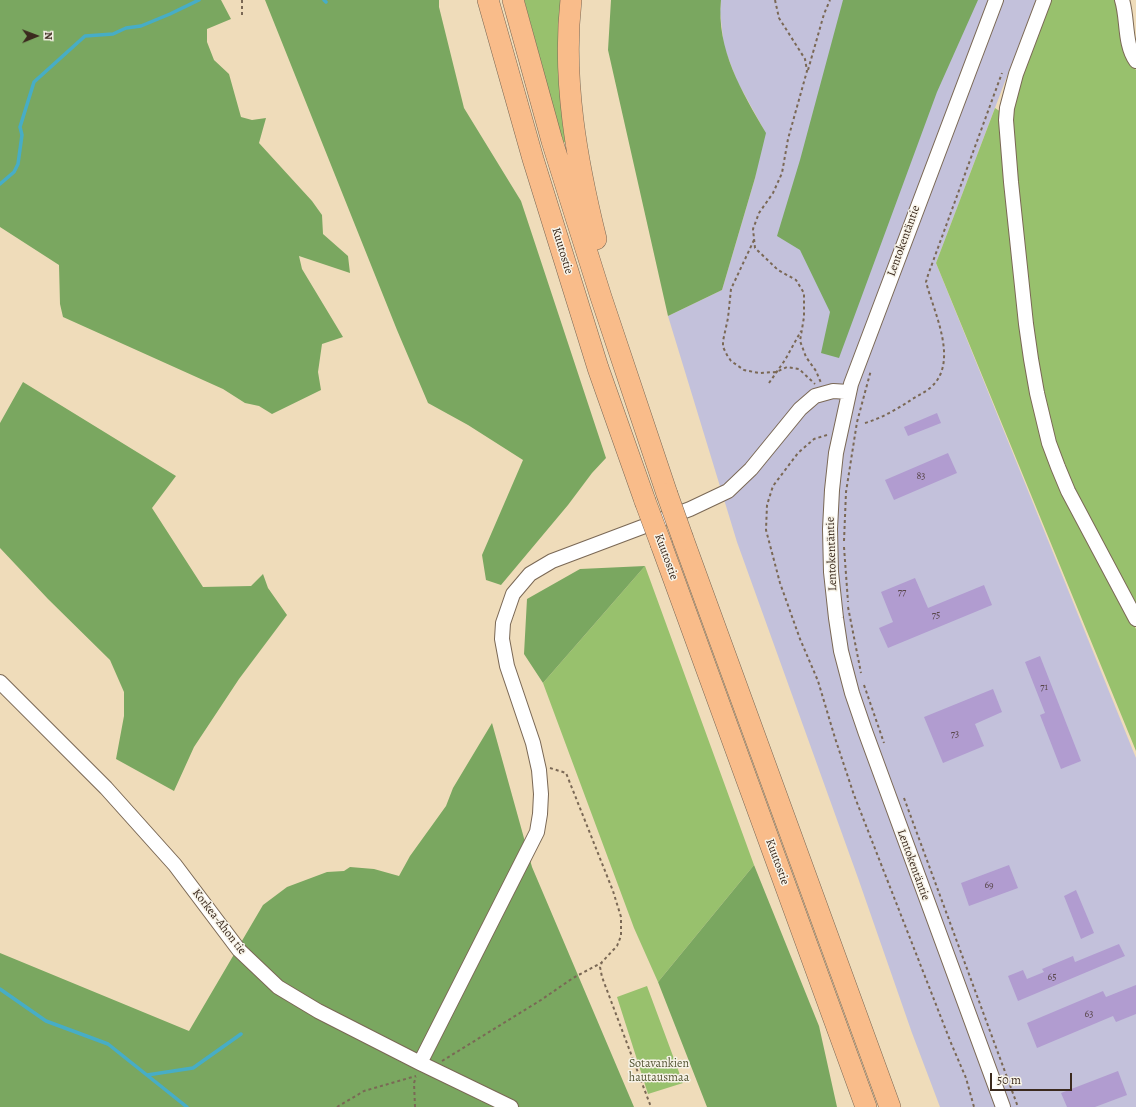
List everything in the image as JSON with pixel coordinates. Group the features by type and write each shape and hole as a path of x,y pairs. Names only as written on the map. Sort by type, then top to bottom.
{"highway":[{"name":"Kuutostie","path":"488,0 533,159 596,360 645,501 866,1107"},
{"name":"Kuutostie","path":"512,0 552,141 601,297 682,539 890,1107"},
{"path":"571,0 568,54 572,116 590,212 602,264 667,494"}],"street":[{"name":"Lentokentäntie","path":"996,0 851,384 836,453 830,529 831,572 836,618 841,651 852,692 864,731 1002,1107"},
{"path":"1044,0 1016,74 1007,108 1011,182 1024,308 1031,359 1037,393 1049,443 1058,467 1068,491 1136,619"},
{"path":"1122,0 1126,11 1128,37 1132,55 1136,61"},
{"path":"422,1069 537,832 541,794 539,770 533,743 507,666 502,639 503,623 513,594 530,574 552,560 690,509 728,490 738,482 764,454 800,409 814,396 824,392 849,392"},
{"path":"689,620 710,613"},
{"name":"Korkea-Ahon tie","path":"0,682 106,788 175,865 239,950 278,987 422,1069 511,1107"}],"path":[{"path":"242,0 242,17"},
{"path":"775,0 779,18 805,59 807,71"},
{"path":"824,392 816,371 806,357 800,341 804,317 804,293 796,280 778,270 755,248 753,229 759,213 773,193 782,173 788,139 824,14 830,0"},
{"path":"865,423 875,420 899,408 930,388 940,376 945,361 944,344 926,282 1005,67"},
{"path":"754,239 731,289 730,303 724,333 724,347 731,361 744,370 759,373 776,372 787,367 799,369 824,392"},
{"path":"769,382 802,328"},
{"path":"861,674 848,605 844,543 846,492 857,422 868,378"},
{"path":"828,435 814,439 798,453 773,486 767,505 766,530 780,583 800,639 818,681 854,795 966,1078 974,1107"},
{"path":"862,681 886,749"},
{"path":"337,1107 364,1091 422,1069 541,1000 573,978 602,962 617,946 621,936 621,917 613,891 566,773 545,766"},
{"path":"902,793 1018,1107"},
{"path":"602,962 600,967 602,977 651,1107"},
{"path":"415,1107 414,1083 422,1069"},
{"path":"411,1107 415,1101"}],"shaded area":[{"path":"721,0 1036,0 936,263 1136,758 1136,1107 940,1107 912,1033 737,542 668,316 722,290 755,178 764,130 737,81 724,47 720,12"}],"green space":[{"path":"0,0 221,0 231,19 207,29 207,42 214,60 229,74 241,117 252,120 266,118 259,143 312,201 322,215 323,234 348,256 350,273 299,256 302,269 343,337 322,344 318,372 321,390 272,414 259,406 245,403 223,389 63,317 60,304 59,265 0,227"},
{"path":"265,0 439,0 439,7 464,108 521,201 606,458 592,473 568,505 501,585 486,580 482,555 523,460 468,425 428,403 397,330"},
{"path":"524,0 563,0 568,141 563,143"},
{"path":"611,0 721,0 723,36 727,53 740,86 766,133 755,178 722,290 668,316 608,50"},
{"path":"843,0 978,0 937,92 839,358 821,353 830,312 800,250 777,236 800,160"},
{"path":"1050,0 1118,0 1132,65 1136,70 1136,608 1060,459 1039,374 1023,244 1013,104"},
{"path":"995,108 1001,112 1023,350 1033,405 1043,443 1076,520 1136,629 1136,751 936,263"},
{"path":"23,382 176,476 152,508 203,587 251,586 263,574 268,588 287,615 239,679 194,747 174,791 116,759 124,716 124,692 110,660 48,599 0,548 0,423"},
{"path":"645,566 754,865 658,982 634,928 543,683"},
{"path":"645,566 543,683 524,654 527,599 580,569"},
{"path":"492,723 532,867 634,1107 0,1107 0,953 189,1031 263,905 287,887 327,872 344,871 350,867 374,869 399,876 410,856 446,806 453,788"},
{"path":"754,865 819,1026 837,1107 707,1107 658,982"},
{"name":"Sotavankien hautausmaa","path":"647,986 683,1083 648,1094 617,997"}],"building":[{"path":"937,413 941,423 908,436 904,427"},
{"path":"948,453 957,473 894,500 885,480"},
{"path":"915,578 928,608 984,585 992,605 888,648 879,628 893,622 881,592"},
{"path":"1040,656 1081,761 1061,769 1040,715 1045,713 1025,662"},
{"path":"993,689 1002,712 975,724 984,746 943,763 924,717"},
{"path":"1009,865 1018,888 969,906 961,883"},
{"path":"1076,890 1094,933 1081,939 1064,896"},
{"path":"1119,944 1125,956 1018,1001 1008,976 1023,970 1027,979 1044,972 1042,969 1073,956 1075,962"},
{"path":"1136,985 1136,1014 1116,1022 1113,1016 1037,1048 1027,1023 1103,991 1106,997"},
{"path":"1118,1071 1127,1095 1095,1107 1067,1107 1061,1093"}],"waterway":[{"path":"0,184 14,172 18,164 22,135 20,127 34,82 85,36 113,34 126,28 141,26 199,0"},
{"path":"0,989 46,1021 108,1044 187,1107"},
{"path":"147,1075 193,1068 241,1034"}]}
